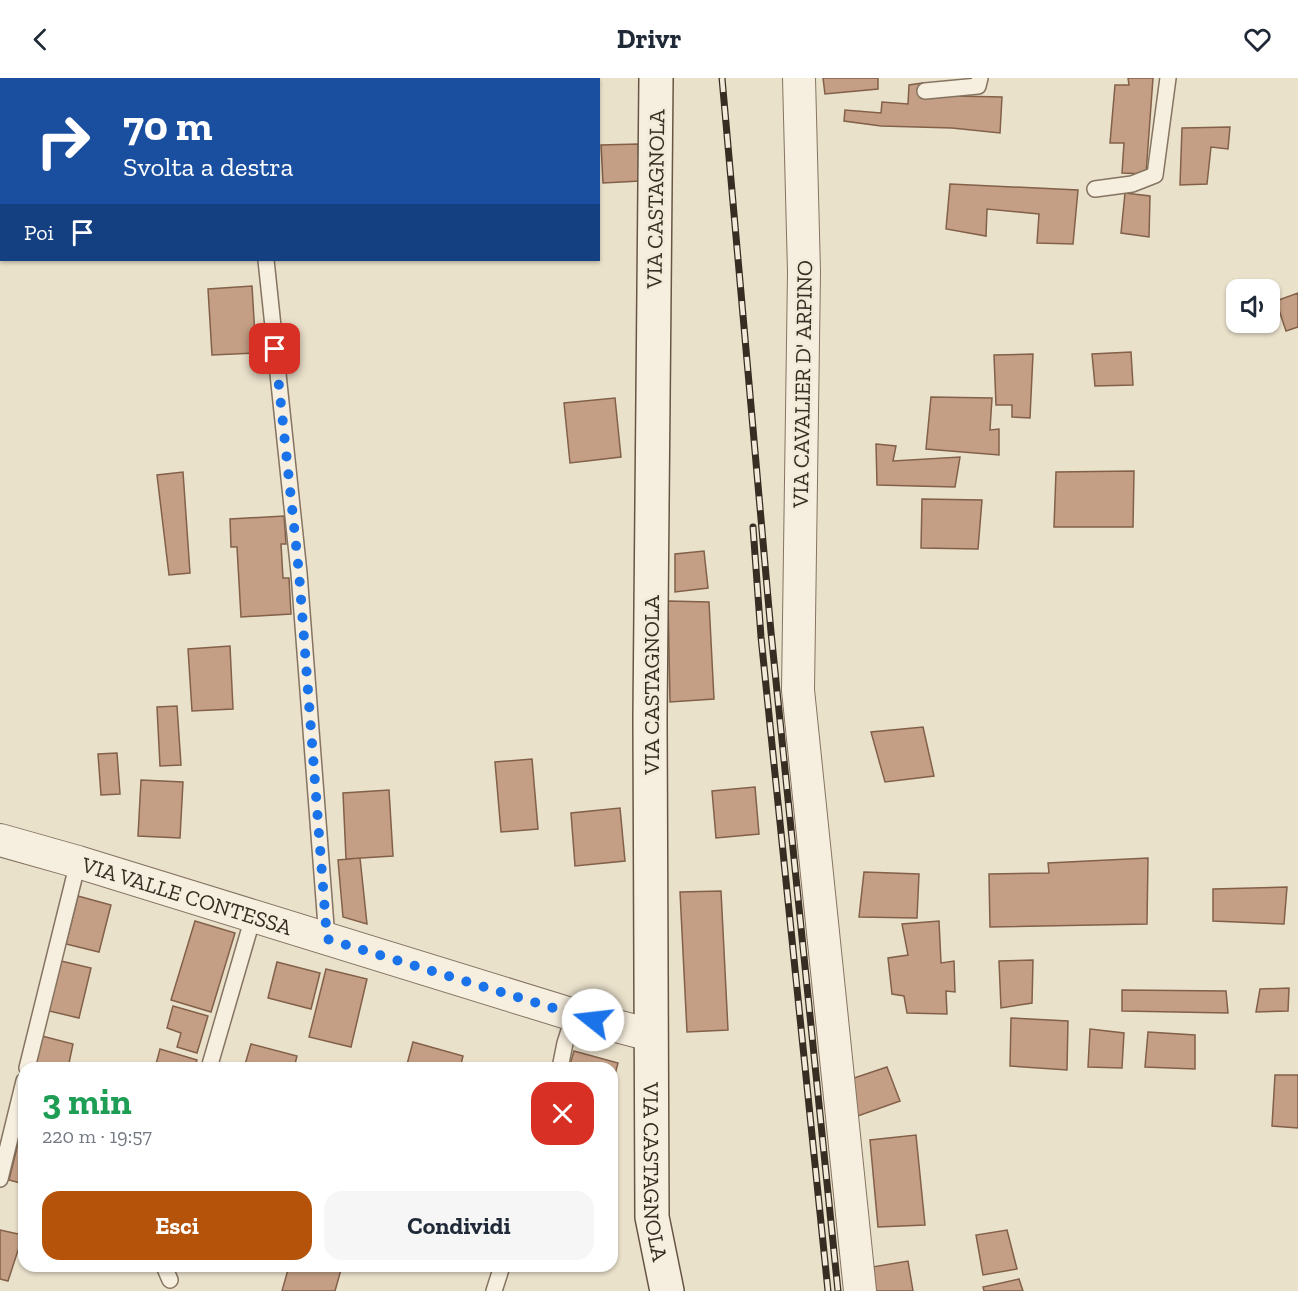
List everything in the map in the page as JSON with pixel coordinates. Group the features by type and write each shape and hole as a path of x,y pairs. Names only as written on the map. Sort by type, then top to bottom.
{"main road":[{"name":"VIA CASTAGNOLA","path":"656,78 650,706 652,1217 668,1291"}],"street":[{"name":"VIA CAVALIER D' ARPINO","path":"800,78 804,272 798,690 860,1291"},
{"name":"VIA VALLE CONTESSA","path":"0,840 574,1015 651,1035"}],"lane":[{"path":"925,91 978,86 980,78"},
{"path":"1095,189 1132,184 1155,175 1168,78"},
{"path":"266,261 299,573 327,939"},
{"path":"28,1062 78,862"},
{"path":"211,1062 253,916"},
{"path":"561,1062 574,1015"},
{"path":"0,1179 18,1106"},
{"path":"494,1291 500,1272"}],"building":[{"path":"823,78 878,78 878,89 825,94"},
{"path":"1128,78 1153,78 1146,174 1122,173 1124,143 1110,143 1115,85 1129,85"},
{"path":"923,83 921,98 1002,97 1000,133 952,128 881,126 844,121 845,110 881,113 882,102 908,104 909,85"},
{"path":"1230,127 1228,149 1211,147 1207,184 1180,185 1182,128"},
{"path":"638,144 640,181 603,183 601,145"},
{"path":"950,184 1078,190 1073,244 1037,243 1039,214 987,209 986,236 946,229"},
{"path":"1125,193 1150,196 1149,237 1121,233"},
{"path":"252,286 256,353 212,355 208,289"},
{"path":"1298,293 1298,327 1286,331 1280,313 1280,300"},
{"path":"1131,352 1133,385 1095,386 1092,354"},
{"path":"1033,354 1030,418 1012,417 1012,405 996,405 994,355"},
{"path":"931,397 992,398 990,430 999,429 999,455 926,449"},
{"path":"615,398 621,457 570,463 564,403"},
{"path":"876,444 896,446 893,461 960,457 955,487 877,485"},
{"path":"1134,471 1133,527 1054,527 1056,472"},
{"path":"183,472 190,573 169,575 157,475"},
{"path":"922,499 982,500 978,549 921,548"},
{"path":"284,516 286,544 281,544 283,578 289,578 291,614 241,617 237,547 231,547 230,519"},
{"path":"704,551 708,588 675,592 675,554"},
{"path":"668,601 709,602 714,699 670,702"},
{"path":"230,646 233,709 192,711 188,649"},
{"path":"177,706 181,765 160,766 157,707"},
{"path":"923,727 934,776 885,782 871,732"},
{"path":"117,753 120,794 101,795 98,754"},
{"path":"532,759 538,829 501,832 495,762"},
{"path":"141,780 183,782 180,838 138,836"},
{"path":"755,787 759,834 716,838 712,791"},
{"path":"389,790 393,856 346,859 343,793"},
{"path":"620,808 625,861 575,866 571,813"},
{"path":"360,858 367,924 343,917 338,860"},
{"path":"1148,858 1147,924 990,927 989,874 1049,873 1048,863"},
{"path":"864,872 919,874 917,918 859,917"},
{"path":"1287,887 1284,924 1213,921 1213,889"},
{"path":"721,891 728,1030 687,1032 680,892"},
{"path":"78,896 111,905 99,952 66,944"},
{"path":"195,921 235,933 211,1012 171,1000"},
{"path":"939,921 941,963 954,961 955,992 946,991 947,1014 907,1013 904,996 892,994 888,958 908,955 902,924"},
{"path":"1033,960 1032,1003 1001,1008 999,961"},
{"path":"61,961 91,968 79,1018 49,1011"},
{"path":"277,962 320,973 311,1009 268,998"},
{"path":"326,969 367,979 351,1047 309,1037"},
{"path":"1289,988 1288,1011 1256,1012 1260,989"},
{"path":"1122,990 1226,991 1228,1013 1122,1011"},
{"path":"173,1006 208,1016 197,1053 177,1047 181,1033 167,1028"},
{"path":"1011,1018 1068,1021 1067,1070 1010,1066"},
{"path":"1090,1029 1124,1033 1122,1068 1088,1067"},
{"path":"1148,1032 1195,1035 1195,1069 1145,1067"},
{"path":"42,1036 73,1044 69,1062 36,1062"},
{"path":"413,1042 463,1056 462,1062 408,1062"},
{"path":"251,1044 297,1056 296,1062 246,1062"},
{"path":"160,1049 197,1060 196,1062 157,1062"},
{"path":"574,1051 614,1062 571,1062"},
{"path":"887,1067 900,1101 855,1117 854,1078"},
{"path":"1275,1075 1298,1075 1298,1128 1272,1126"},
{"path":"916,1135 925,1225 878,1227 870,1140"},
{"path":"18,1143 18,1182 9,1180"},
{"path":"0,1230 18,1234 18,1250 8,1281 0,1279"},
{"path":"1007,1230 1017,1269 983,1275 976,1235"},
{"path":"908,1261 913,1291 870,1291 866,1268"},
{"path":"287,1272 340,1272 335,1291 282,1291"},
{"path":"1019,1279 1023,1291 984,1291 983,1287"}],"railway":[{"path":"722,78 771,632 838,1291"},
{"path":"753,527 761,637 828,1291"}],"route":[{"path":"275,349 299,573 327,939 593,1020"}]}
